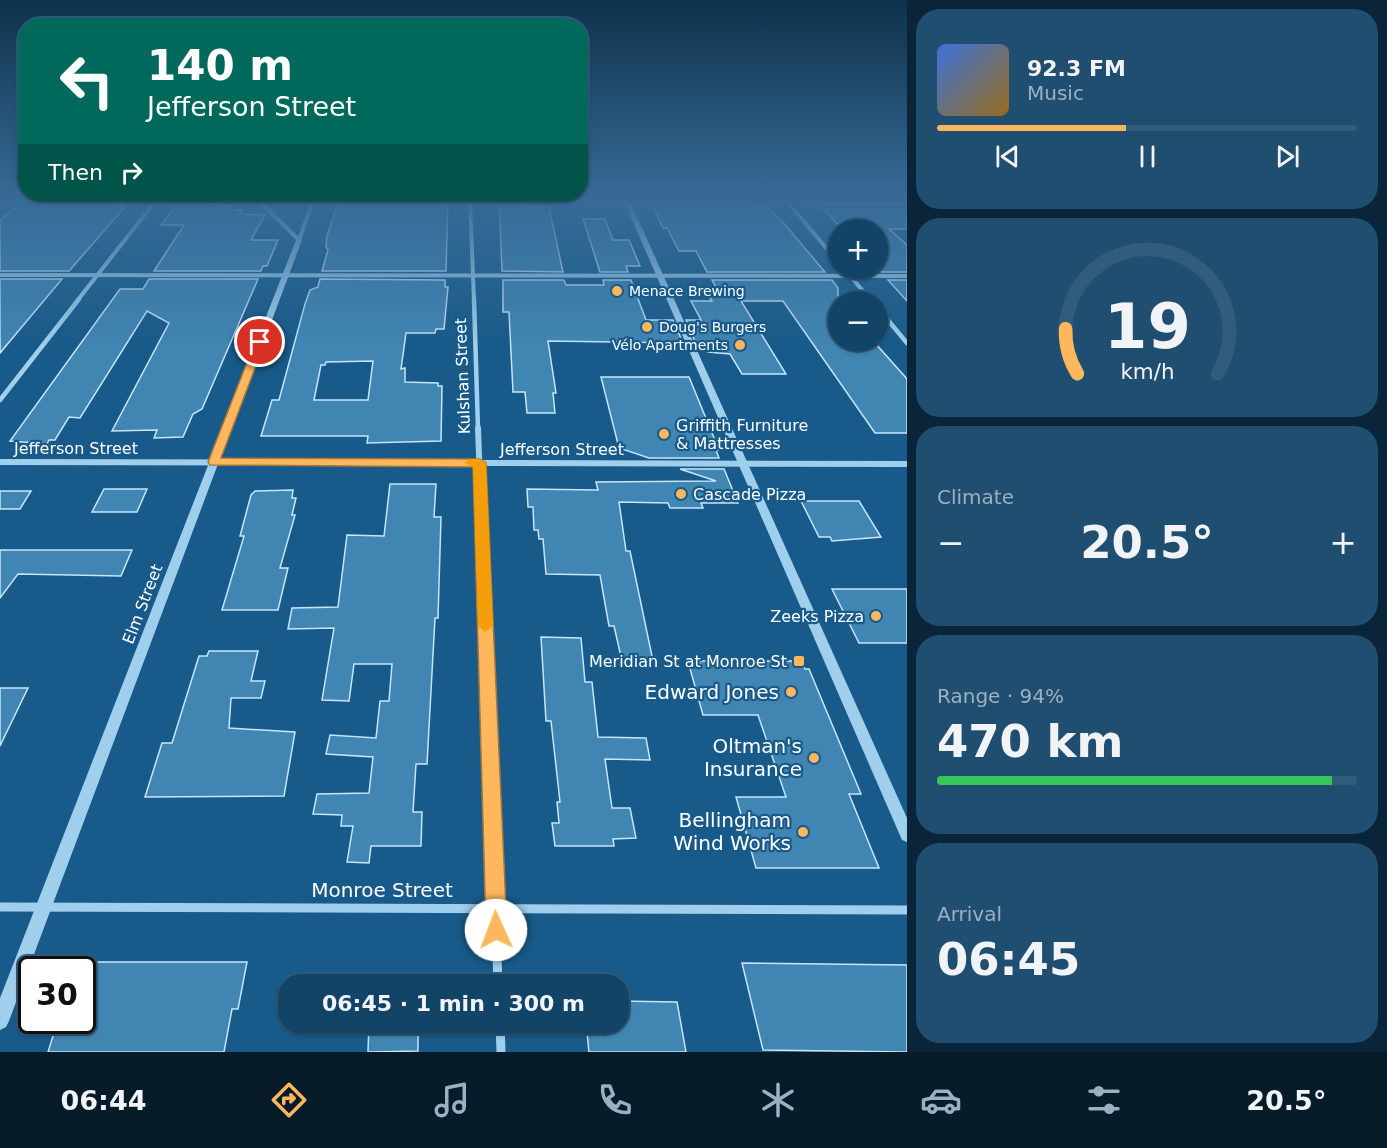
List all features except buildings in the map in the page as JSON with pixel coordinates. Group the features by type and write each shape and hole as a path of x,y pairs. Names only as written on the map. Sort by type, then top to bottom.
{"street":[{"path":"0,400 119,248"},
{"name":"Elm Street","path":"0,1021 296,248"},
{"name":"Kulshan Street","path":"472,248 498,974"},
{"path":"648,248 907,835"},
{"path":"0,275 828,276"},
{"path":"888,276 907,276"},
{"path":"853,279 863,291"},
{"path":"888,320 907,343"},
{"name":"Jefferson Street","path":"0,462 907,464"},
{"name":"Monroe Street","path":"0,907 907,910"},
{"path":"500,1034 501,1052"}],"slow traffic":[{"path":"470,463 480,463 485,626"}],"place":[{"name":"Menace Brewing","path":"617,291"},
{"name":"Doug's Burgers","path":"647,327"},
{"name":"Vélo Apartments","path":"740,345"},
{"name":"Griffith Furniture & Mattresses","path":"664,434"},
{"name":"Cascade Pizza","path":"681,494"},
{"name":"Zeeks Pizza","path":"876,616"},
{"name":"Meridian St at Monroe St","path":"799,661"},
{"name":"Edward Jones","path":"791,692"},
{"name":"Oltman's Insurance","path":"814,758"},
{"name":"Bellingham Wind Works","path":"803,832"}],"route":[{"path":"260,342 214,462 480,463 496,930"}]}
